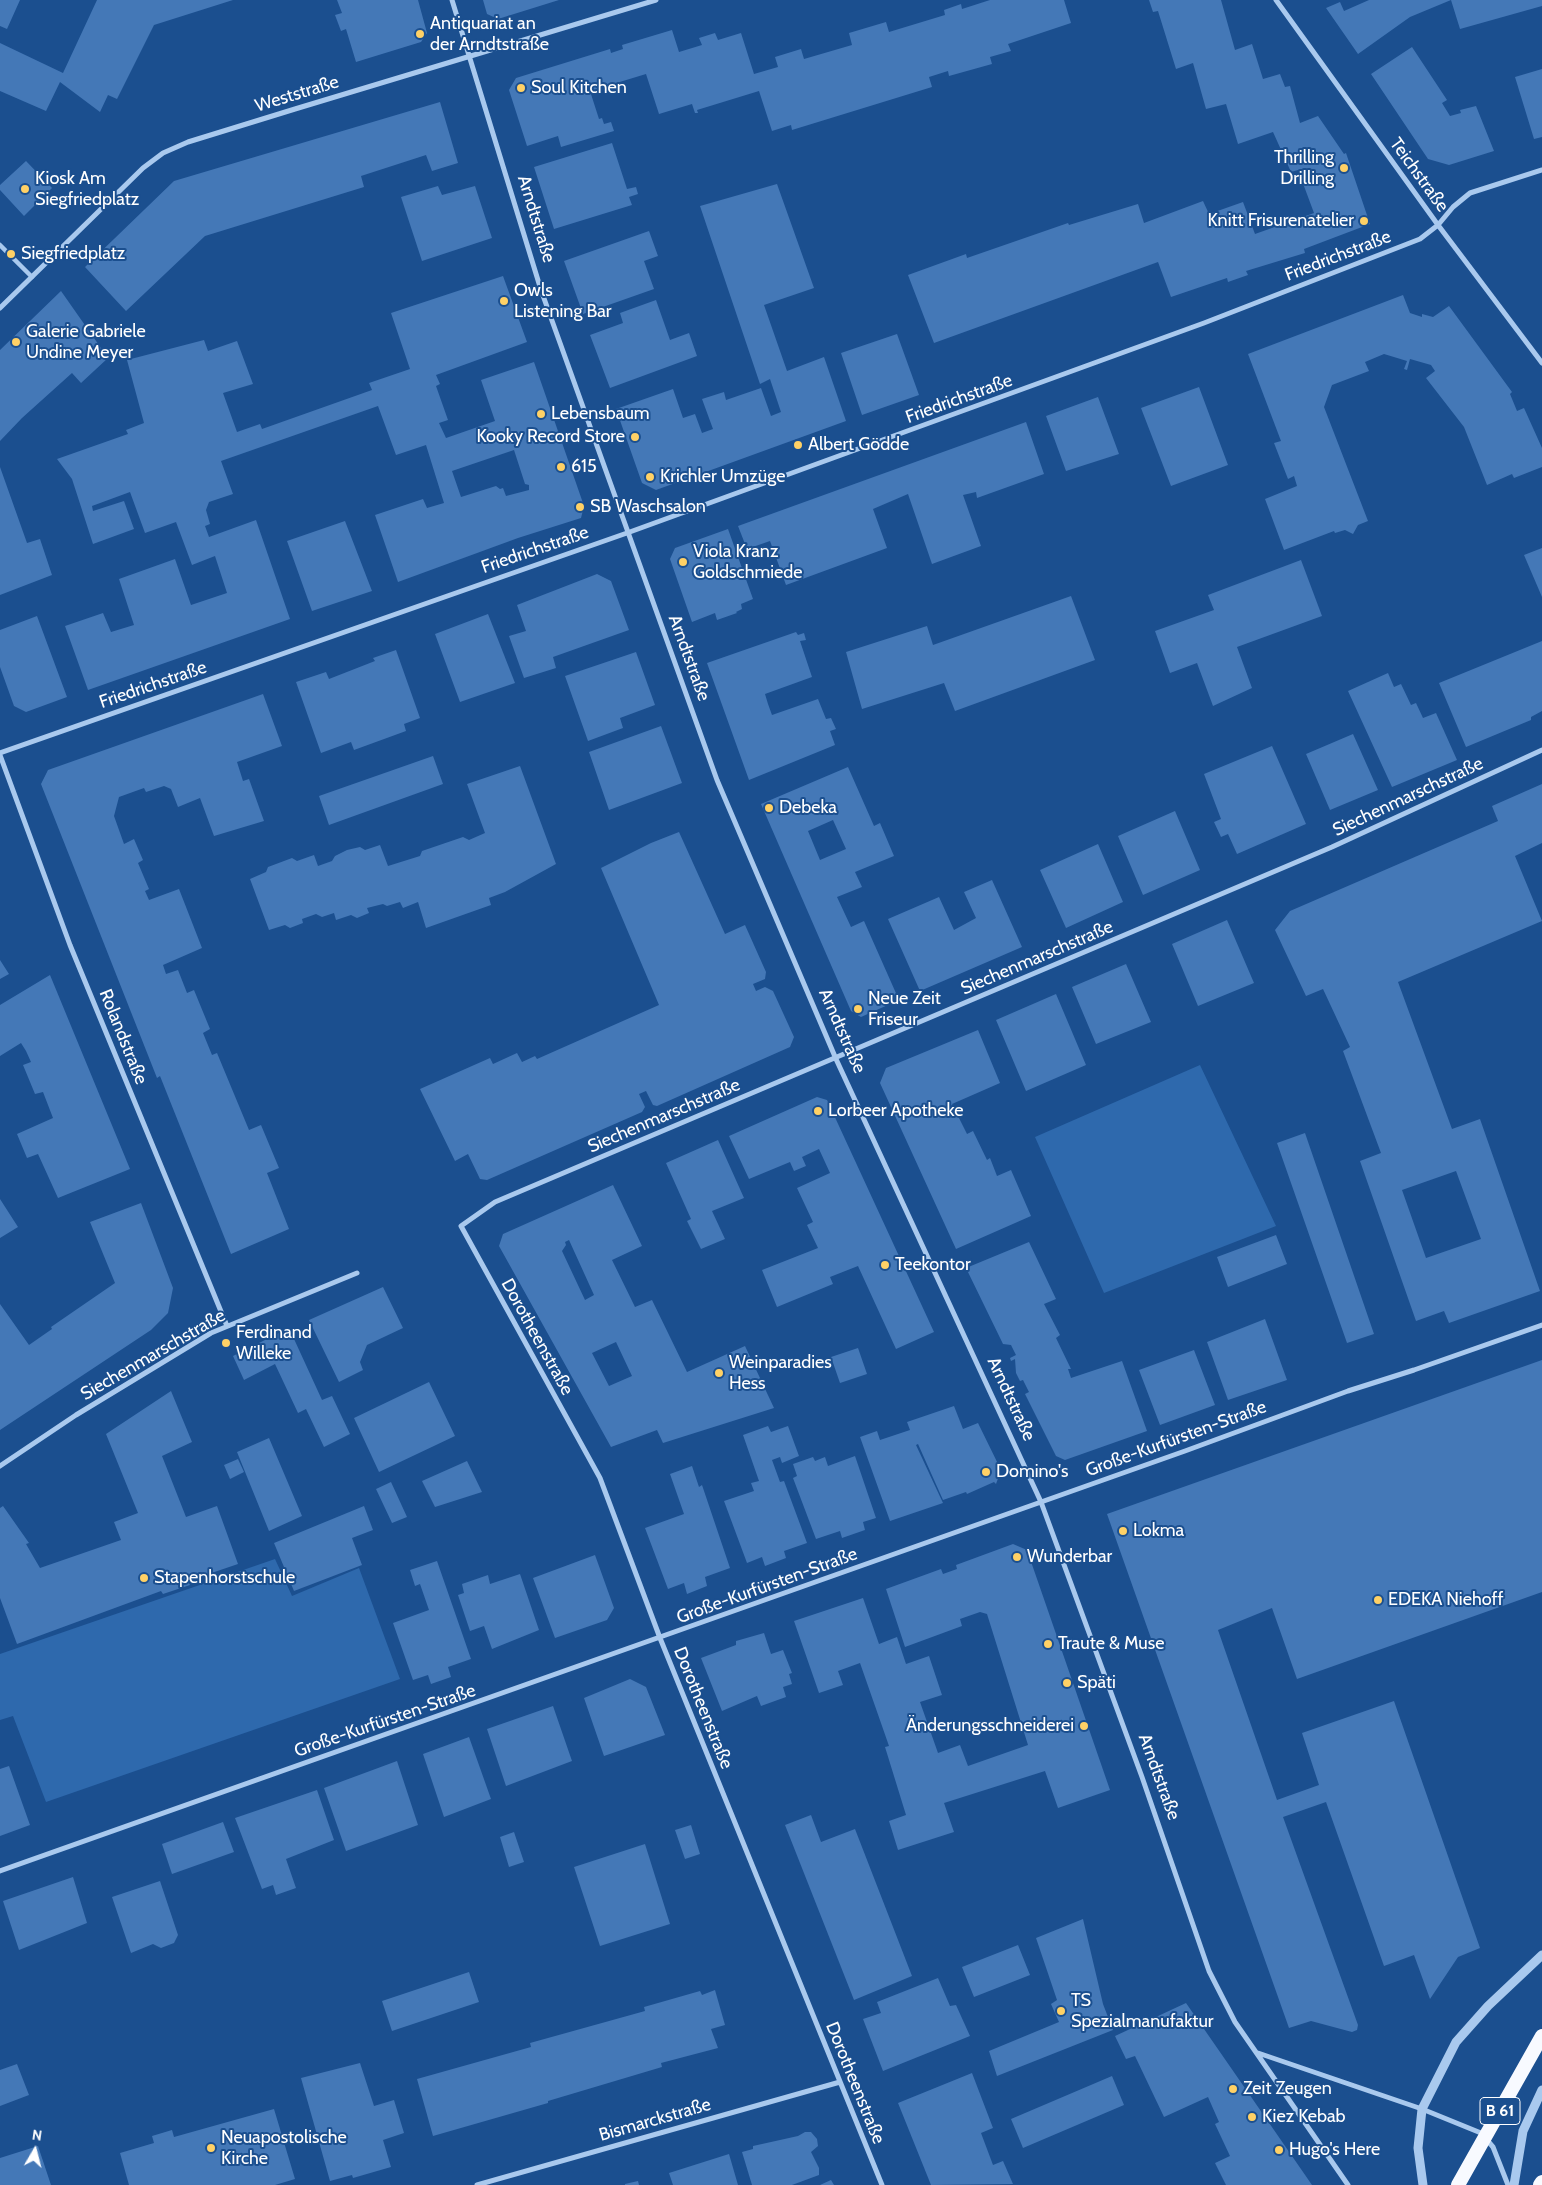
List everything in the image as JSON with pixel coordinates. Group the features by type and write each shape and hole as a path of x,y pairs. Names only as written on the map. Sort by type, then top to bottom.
{"highway":[{"name":"B 61","path":"1458,2185 1542,2036"}],"street":[{"name":"Arndtstraße","path":"452,0 541,290 708,758 836,1058 1041,1502 1142,1777 1209,1971 1235,2022 1348,2185"},
{"name":"Weststraße","path":"0,308 143,168 163,153 197,139 656,0"},
{"name":"Teichstraße","path":"1276,0 1438,225 1542,363"},
{"name":"Friedrichstraße","path":"0,754 627,533 1204,323 1420,239 1438,225 1453,207 1470,193 1542,170"},
{"path":"0,245 32,277"},
{"name":"Siechenmarschstraße","path":"461,1226 495,1202 1332,847 1542,750"},
{"name":"Rolandstraße","path":"0,754 70,945 228,1326"},
{"name":"Dorotheenstraße","path":"461,1226 600,1478 660,1638 882,2185"},
{"name":"Siechenmarschstraße","path":"0,1466 76,1415 212,1333 357,1273"},
{"name":"Große-Kurfürsten-Straße","path":"0,1872 1348,1391 1542,1324"},
{"path":"1422,2185 1418,2148 1422,2109 1456,2042 1488,2006 1542,1955"},
{"path":"1257,2053 1422,2109 1481,2133 1493,2147 1508,2185"},
{"name":"Bismarckstraße","path":"476,2185 840,2082"},
{"path":"1514,2185 1523,2131 1542,2090"}],"shaded area":[{"path":"1200,1065 1276,1226 1104,1293 1035,1137"},
{"path":"275,1559 292,1596 359,1568 400,1679 46,1802 13,1716 0,1720 0,1654"}],"building":[{"path":"0,0 20,0 7,29 0,26"},
{"path":"97,0 233,0 154,25 117,99 108,95 100,112 60,82 46,111 0,91 0,43 63,73"},
{"path":"337,0 418,0 427,33 421,42 356,62 346,29 341,31 335,15 342,13"},
{"path":"483,0 559,0 498,19 487,14"},
{"path":"990,0 1064,0 1071,23 1008,44 1011,51 990,57 992,64 949,76 948,71 929,77 932,87 792,130 791,125 772,131 759,91 697,110 698,113 695,113 692,104 659,114 646,74 590,91 599,119 602,118 604,124 611,122 614,131 561,147 558,136 527,146 509,90 516,78 610,49 611,53 623,49 622,45 672,30 679,52 702,45 699,38 715,33 718,40 741,33 754,74 778,67 775,57 801,49 804,59 852,45 849,33 886,22 889,32 945,15 944,10 961,4 962,9"},
{"path":"1149,0 1221,0 1235,50 1252,44 1263,79 1280,74 1285,87 1290,86 1300,123 1318,116 1344,154 1346,153 1370,224 1304,249 1305,253 1246,271 1248,275 1228,282 1227,278 1171,297 1158,262 934,343 908,275 966,254 967,258 1068,223 1069,225 1138,204 1144,223 1203,201 1209,214 1243,202 1255,234 1314,213 1298,170 1291,172 1273,132 1238,144 1226,104 1206,109 1193,63 1176,69 1158,11 1153,12"},
{"path":"1369,0 1451,0 1410,17 1358,54 1326,8 1340,2 1344,11"},
{"path":"1451,0 1542,0 1542,6 1460,29"},
{"path":"1412,47 1447,100 1442,103 1450,116 1461,113 1460,110 1476,106 1494,151 1449,165 1428,159 1371,74"},
{"path":"1542,69 1542,137 1534,139 1515,77"},
{"path":"440,102 458,163 432,171 426,155 361,176 364,187 205,236 126,311 85,267 174,181"},
{"path":"612,143 627,189 636,187 638,194 629,197 632,205 554,229 534,167"},
{"name":"Kiosk Am Siegfriedplatz","path":"26,161 52,188 24,216 0,190 0,185"},
{"path":"777,184 814,288 764,305 787,371 824,357 846,421 656,490 642,483 616,409 673,389 683,418 695,414 702,433 713,429 702,399 724,392 726,400 761,388 771,416 781,412 770,379 760,384 700,206"},
{"path":"438,186 442,195 475,186 492,238 422,261 401,197"},
{"path":"649,231 658,256 644,261 654,289 583,314 564,261"},
{"path":"503,276 527,342 436,375 440,384 436,386 448,420 439,423 446,438 495,421 481,380 534,362 584,506 581,518 518,538 398,582 375,515 423,499 427,508 444,503 426,445 396,455 378,406 221,461 233,494 209,502 206,510 210,524 205,526 209,537 256,520 290,619 88,690 65,626 103,613 111,632 134,625 119,579 175,559 191,605 227,593 215,556 192,565 176,522 145,533 130,492 92,506 93,511 124,501 134,529 93,544 72,479 57,459 128,434 126,430 144,423 127,360 204,340 208,351 237,341 253,384 223,393 237,432 260,424 262,429 372,390 369,383 410,369 391,313","holes":["514,450 525,484 529,485 529,490 506,496 503,488 500,489 496,486 461,497 452,471"]},
{"path":"61,291 108,358 81,383 72,373 22,418 0,441 0,350"},
{"path":"1403,295 1410,313 1422,317 1422,314 1433,317 1449,306 1512,392 1510,394 1517,411 1524,408 1542,448 1542,467 1514,478 1512,474 1487,485 1464,427 1426,378 1435,371 1431,365 1410,359 1407,370 1404,369 1407,361 1384,354 1365,362 1369,371 1332,385 1324,407 1368,521 1358,525 1353,534 1345,530 1335,533 1334,531 1284,550 1265,499 1297,486 1294,476 1288,479 1274,443 1281,441 1248,354"},
{"path":"656,300 670,340 689,333 697,356 610,388 590,335 623,323 620,313"},
{"path":"897,334 919,395 862,415 841,353"},
{"path":"1199,387 1228,465 1171,486 1141,408"},
{"path":"1098,397 1119,454 1066,471 1046,416"},
{"path":"1026,422 1044,474 977,498 976,492 963,495 981,546 932,564 908,494 873,509 887,548 786,585 770,541 747,549 738,526"},
{"path":"0,467 27,543 40,539 52,575 0,595"},
{"path":"345,521 372,591 312,611 287,541"},
{"path":"728,529 753,599 741,604 742,609 737,613 717,620 715,613 692,622 670,559 675,548"},
{"path":"1542,548 1542,597 1524,555"},
{"path":"1301,560 1322,616 1237,647 1252,688 1213,706 1197,663 1170,673 1155,631 1214,610 1208,595"},
{"path":"597,574 611,581 629,630 553,657 556,668 524,678 509,636 526,631 517,605"},
{"path":"1071,596 1095,660 955,711 944,683 862,709 846,652 927,626 933,645"},
{"path":"488,614 515,683 460,702 435,634"},
{"path":"37,616 67,697 26,712 14,706 0,667 0,630"},
{"path":"796,632 798,635 804,633 806,640 800,641 812,677 765,694 768,704 772,715 818,699 826,719 831,718 836,729 830,731 835,745 749,780 707,663"},
{"path":"1542,641 1542,711 1531,717 1531,720 1466,747 1439,683"},
{"path":"396,650 420,718 404,724 406,731 354,750 351,742 321,753 296,682 326,672 329,679 375,661 373,658"},
{"path":"636,652 655,705 620,718 623,728 588,741 565,676"},
{"path":"1388,673 1394,687 1401,684 1411,705 1416,703 1423,718 1436,713 1457,760 1392,787 1348,691"},
{"path":"263,694 282,746 237,762 243,781 249,779 264,821 214,836 200,798 178,807 171,789 164,786 146,792 144,788 119,797 114,816 124,844 134,839 143,860 138,863 149,889 145,891 149,900 179,889 202,948 163,965 166,974 178,970 187,993 194,990 210,1029 203,1033 212,1055 217,1053 249,1130 261,1125 279,1168 267,1173 289,1229 231,1254 160,1076 157,1078 41,784 48,770"},
{"path":"661,726 682,783 609,810 589,752"},
{"path":"1353,734 1378,790 1330,810 1306,754"},
{"path":"1272,746 1306,824 1237,854 1228,834 1221,837 1214,822 1221,819 1204,774"},
{"path":"433,756 443,784 329,825 319,796"},
{"path":"520,766 556,864 505,892 489,898 491,905 426,928 418,902 403,908 400,902 387,906 383,904 367,908 369,913 357,918 351,915 336,920 334,913 322,917 316,914 302,919 303,923 290,928 285,925 269,930 250,879 266,872 268,867 292,858 297,861 314,855 318,866 332,861 335,856 347,850 360,847 365,850 380,845 388,866 420,856 422,851 463,837 469,840 485,833 467,784"},
{"path":"848,767 874,826 880,823 894,856 855,872 862,887 837,897 851,927 864,921 899,1000 861,1017 851,1011 761,804","holes":["833,820 846,849 820,860 808,831"]},
{"path":"1542,784 1542,843 1515,856 1542,921 1398,982 1452,1129 1480,1119 1540,1291 1449,1323 1444,1311 1416,1321 1360,1161 1381,1153 1343,1051 1350,1047 1323,989 1306,996 1275,930 1290,911 1498,821 1492,806","holes":["1456,1171 1481,1239 1426,1258 1402,1190"]},
{"path":"1175,811 1200,870 1143,895 1118,836"},
{"path":"679,832 725,934 745,925 766,972 765,979 753,984 756,991 765,987 773,991 794,1037 790,1047 657,1106 653,1105 646,1091 639,1094 645,1107 642,1112 487,1180 480,1179 468,1154 455,1161 420,1089 490,1058 493,1064 517,1053 522,1062 535,1056 537,1059 659,1005 601,868 651,843"},
{"path":"1098,844 1123,902 1066,928 1040,870"},
{"path":"992,880 1022,947 920,991 888,919 939,897 954,930 976,918 964,892"},
{"path":"1227,920 1254,983 1198,1006 1172,944"},
{"path":"0,960 9,974 0,979"},
{"path":"1126,964 1151,1022 1096,1044 1072,987"},
{"path":"50,975 130,1169 58,1198 38,1154 27,1158 17,1134 53,1118 43,1092 35,1094 23,1065 31,1062 21,1043 0,1056 0,1005"},
{"path":"1056,994 1086,1065 1026,1091 996,1020"},
{"path":"978,1030 1000,1083 952,1104 967,1134 973,1131 987,1160 990,1158 997,1176 1011,1170 1031,1216 956,1249 880,1083 886,1068"},
{"path":"817,1097 827,1100 934,1332 896,1349 858,1266 830,1277 833,1284 777,1307 762,1270 818,1248 807,1225 813,1222 797,1188 830,1173 819,1149 802,1157 806,1166 794,1171 790,1162 749,1179 729,1136"},
{"path":"1305,1133 1374,1334 1347,1343 1277,1143"},
{"path":"718,1140 744,1198 712,1211 725,1239 701,1249 687,1221 691,1219 666,1163"},
{"path":"613,1185 642,1246 612,1260 635,1307 652,1300 687,1372 745,1346 774,1408 663,1443 657,1430 611,1447 499,1246 503,1234","holes":["569,1240 594,1295 585,1300 562,1251 566,1245 565,1242","616,1342 632,1376 609,1386 592,1353"]},
{"path":"0,1199 18,1227 0,1238"},
{"path":"141,1203 173,1288 168,1313 151,1330 0,1430 0,1304 29,1345 52,1329 51,1327 115,1283 90,1222"},
{"path":"1276,1235 1287,1264 1228,1287 1217,1257"},
{"path":"1029,1242 1056,1299 1044,1304 1060,1335 1056,1338 1071,1369 1068,1369 1071,1378 1122,1361 1147,1431 1065,1460 1056,1456 1025,1394 1029,1392 1023,1380 1020,1381 1016,1373 1015,1359 1011,1361 1010,1358 1016,1355 1011,1345 1003,1344 966,1268"},
{"path":"383,1287 403,1328 367,1345 360,1362 363,1370 339,1382 309,1320"},
{"path":"1265,1319 1287,1380 1228,1400 1207,1342"},
{"path":"289,1328 322,1400 332,1396 350,1434 324,1447 306,1409 298,1413 275,1364 244,1380 233,1356"},
{"path":"858,1348 867,1374 840,1383 831,1357"},
{"path":"1194,1350 1215,1405 1160,1425 1139,1370"},
{"path":"1542,1360 1542,1592 1297,1679 1272,1608 1218,1630 1277,1800 1319,1785 1302,1733 1394,1701 1480,1948 1458,1957 1430,1999 1414,1955 1384,1966 1326,1802 1283,1817 1358,2025 1357,2030 1352,2032 1311,2021 1289,2028 1107,1514"},
{"path":"429,1382 455,1436 379,1472 354,1418"},
{"path":"171,1391 192,1442 162,1456 186,1517 217,1506 238,1564 188,1581 190,1585 163,1594 161,1591 17,1644 0,1598 0,1508 3,1506 29,1543 26,1544 40,1568 121,1540 114,1522 138,1513 106,1434"},
{"path":"954,1406 963,1429 978,1423 1001,1470 996,1484 994,1482 967,1494 966,1492 943,1500 918,1444 916,1445 943,1503 890,1521 860,1437 877,1431 880,1440 910,1430 907,1422"},
{"path":"768,1426 771,1432 788,1426 799,1456 782,1463 780,1457 772,1460 780,1482 784,1481 807,1543 784,1551 786,1558 765,1566 762,1557 747,1563 724,1501 754,1491 751,1483 759,1481 743,1435"},
{"path":"269,1438 302,1516 269,1531 237,1452"},
{"path":"855,1456 876,1518 863,1522 865,1530 842,1538 840,1531 816,1539 793,1478 797,1476 793,1464 813,1457 815,1461 825,1457 828,1466"},
{"path":"238,1459 244,1472 230,1479 224,1465"},
{"path":"467,1461 482,1492 435,1507 422,1481"},
{"path":"692,1466 699,1487 702,1485 730,1568 705,1577 707,1586 687,1594 684,1583 668,1589 645,1528 684,1514 670,1474"},
{"path":"391,1482 407,1517 392,1523 376,1489"},
{"path":"364,1506 373,1530 352,1538 362,1565 294,1591 274,1543"},
{"path":"1013,1544 1027,1550 1110,1790 1058,1808 1045,1771 944,1803 954,1832 898,1850 889,1821 906,1815 885,1747 889,1746 860,1663 838,1671 843,1685 819,1693 794,1621 863,1598 879,1644 897,1637 906,1664 929,1656 942,1695 920,1702 938,1753 960,1745 968,1766 1028,1745 987,1614 980,1612 960,1619 962,1626 905,1647 886,1589 941,1569 943,1574 957,1569 956,1565"},
{"path":"595,1555 614,1608 607,1620 555,1638 533,1578"},
{"path":"437,1561 471,1659 448,1667 451,1677 431,1684 428,1675 413,1680 393,1623 429,1610 420,1584 415,1586 410,1570"},
{"path":"520,1574 539,1630 492,1649 484,1626 470,1631 458,1595 464,1593 462,1584 488,1575 490,1584"},
{"path":"764,1633 771,1654 783,1650 792,1673 789,1674 792,1684 783,1687 786,1697 761,1706 757,1696 722,1711 701,1658 736,1645 736,1641"},
{"path":"630,1679 646,1687 665,1735 604,1756 584,1698"},
{"path":"553,1706 572,1761 506,1786 487,1729"},
{"path":"469,1737 491,1799 444,1817 423,1754"},
{"path":"397,1761 418,1825 346,1851 324,1788"},
{"path":"9,1766 30,1825 0,1836 0,1769"},
{"path":"317,1790 334,1840 286,1859 296,1888 276,1895 273,1885 262,1889 235,1818"},
{"path":"811,1815 821,1842 855,1829 912,1976 854,2000 785,1825"},
{"path":"223,1822 234,1852 172,1874 162,1844"},
{"path":"691,1825 700,1854 685,1859 675,1830"},
{"path":"514,1832 524,1862 509,1867 500,1837"},
{"path":"645,1844 670,1924 600,1946 574,1867"},
{"path":"73,1877 87,1923 19,1950 3,1901"},
{"path":"160,1881 178,1935 174,1943 161,1948 153,1944 131,1953 112,1897"},
{"path":"1083,1919 1103,2004 1113,2030 997,2076 989,2051 1059,2022 1051,2004 1057,2000 1036,1938"},
{"path":"1018,1945 1030,1975 974,1997 962,1967"},
{"path":"469,1972 479,2002 392,2031 382,2001"},
{"path":"938,1978 950,2006 956,2005 970,2036 883,2071 863,2019 881,2013 877,2002"},
{"path":"715,1990 725,2025 711,2029 718,2048 661,2063 662,2067 548,2101 548,2103 433,2136 417,2079 531,2047 530,2043 645,2011 644,2007 700,1991 702,1995"},
{"path":"1186,2003 1312,2185 1226,2185 1215,2163 1230,2156 1215,2124 1219,2122 1208,2097 1164,2117 1135,2056 1126,2059 1115,2036"},
{"path":"360,2063 374,2106 394,2100 404,2133 383,2140 391,2167 353,2178 352,2175 330,2181 301,2078"},
{"path":"17,2064 29,2095 0,2106 0,2070"},
{"path":"972,2073 993,2128 981,2133 993,2165 1003,2161 1013,2184 931,2185 898,2103"},
{"path":"1112,2076 1124,2105 1023,2148 1011,2119"},
{"name":"Neuapostolische Kirche","path":"274,2109 295,2179 275,2185 129,2185 120,2153 154,2143 152,2136 172,2130 174,2137"},
{"path":"805,2132 811,2132 817,2139 818,2146 811,2152 819,2168 819,2175 792,2185 752,2185 742,2152 753,2149 753,2146 798,2136"},
{"path":"38,2146 51,2185 0,2185 0,2158"},
{"path":"729,2154 738,2185 673,2185 669,2173"},
{"path":"831,2180 834,2185 820,2185"},
{"path":"638,2181 639,2185 625,2185 625,2184"}],"place":[{"name":"Antiquariat an der Arndtstraße","path":"420,34"},
{"name":"Soul Kitchen","path":"521,88"},
{"name":"Thrilling Drilling","path":"1344,168"},
{"name":"Kiosk Am Siegfriedplatz","path":"25,189"},
{"name":"Knitt Frisurenatelier","path":"1364,221"},
{"name":"Siegfriedplatz","path":"11,254"},
{"name":"Owls Listening Bar","path":"504,301"},
{"name":"Galerie Gabriele Undine Meyer","path":"16,342"},
{"name":"Lebensbaum","path":"541,414"},
{"name":"Kooky Record Store","path":"635,437"},
{"name":"Albert Gödde","path":"798,445"},
{"name":"615","path":"561,467"},
{"name":"Krichler Umzüge","path":"650,477"},
{"name":"SB Waschsalon","path":"580,507"},
{"name":"Viola Kranz Goldschmiede","path":"683,562"},
{"name":"Debeka","path":"769,808"},
{"name":"Neue Zeit Friseur","path":"858,1009"},
{"name":"Lorbeer Apotheke","path":"818,1111"},
{"name":"Teekontor","path":"885,1265"},
{"name":"Ferdinand Willeke","path":"226,1343"},
{"name":"Weinparadies Hess","path":"719,1373"},
{"name":"Domino's","path":"986,1472"},
{"name":"Lokma","path":"1123,1531"},
{"name":"Wunderbar","path":"1017,1557"},
{"name":"Stapenhorstschule","path":"144,1578"},
{"name":"EDEKA Niehoff","path":"1378,1600"},
{"name":"Traute & Muse","path":"1048,1644"},
{"name":"Späti","path":"1067,1683"},
{"name":"Änderungsschneiderei","path":"1084,1726"},
{"name":"TS Spezialmanufaktur","path":"1061,2011"},
{"name":"Zeit Zeugen","path":"1233,2089"},
{"name":"Kiez Kebab","path":"1252,2117"},
{"name":"Neuapostolische Kirche","path":"211,2148"},
{"name":"Hugo's Here","path":"1279,2150"}]}
